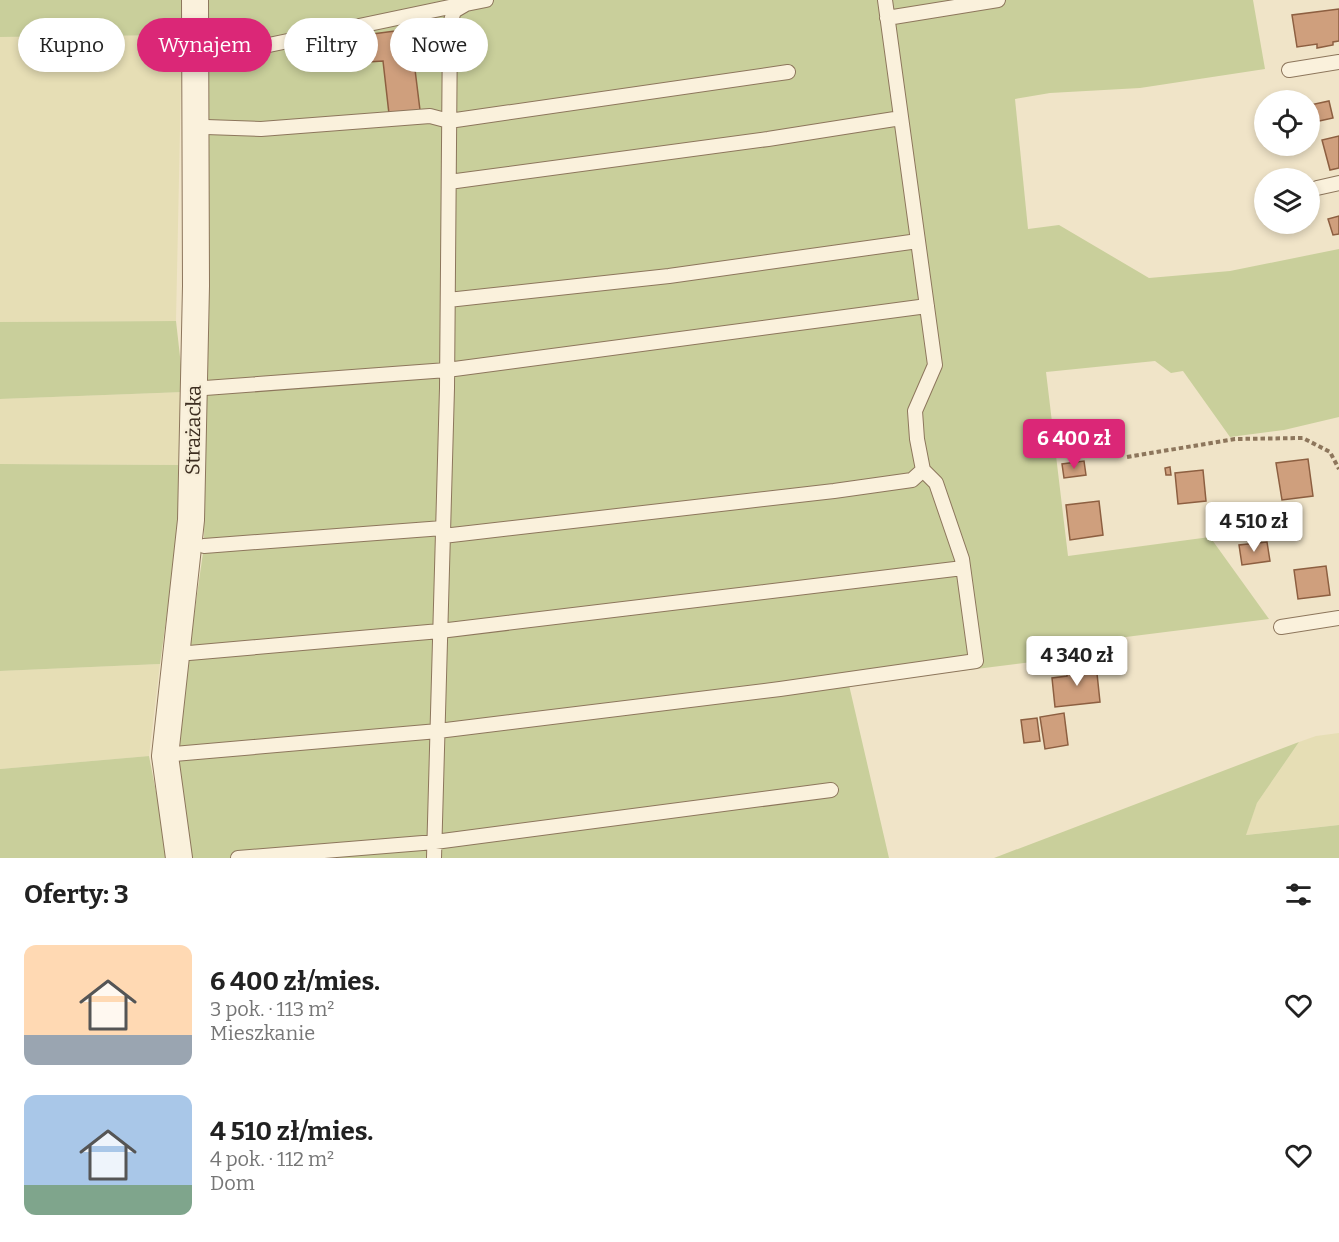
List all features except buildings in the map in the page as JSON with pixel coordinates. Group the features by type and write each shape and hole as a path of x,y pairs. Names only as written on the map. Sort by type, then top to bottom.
{"street":[{"name":"Strażacka","path":"179,858 165,756 191,520 196,286 195,0"}],"lane":[{"path":"272,44 463,2 486,0"},
{"path":"174,754 438,731 780,689 976,661 963,568 936,483 923,470 917,439 915,411 935,365 885,0"},
{"path":"887,18 998,0"},
{"path":"434,858 447,370 450,24 454,11 463,2"},
{"path":"1288,70 1339,62"},
{"path":"206,127 261,129 430,116 449,121 788,72"},
{"path":"449,182 768,140 901,118"},
{"path":"1320,187 1339,183"},
{"path":"448,300 669,276 918,240"},
{"path":"205,388 447,370 927,306"},
{"path":"204,546 443,532 834,491 912,480 923,470"},
{"path":"189,653 440,631 963,568"},
{"path":"1281,627 1339,618"},
{"path":"238,858 435,842 831,790"}],"path":[{"path":"1127,458 1235,439 1304,438 1330,452 1339,469"}],"shaded area":[{"path":"137,35 137,72 181,72 176,321 0,322 0,37 18,37 18,72 125,72 125,36"},
{"path":"184,392 178,465 0,464 0,399"},
{"path":"160,664 149,756 0,769 0,671"},
{"path":"1339,733 1339,825 1245,835 1257,803 1299,742 1316,736"}],"green space":[{"path":"0,0 183,0 182,18 137,18 137,35 125,36 125,18 18,18 18,37 0,37"},
{"path":"207,0 1253,0 1265,69 1140,88 1050,93 1015,99 1028,229 1059,225 1149,278 1230,271 1339,249 1339,417 1284,430 1230,437 1183,371 1171,373 1155,361 1046,372 1068,556 1210,537 1269,619 1078,643 1079,656 849,685 889,858 188,858 174,754 204,546 207,72 272,72 272,18 207,18"},
{"path":"176,321 184,392 0,399 0,322"},
{"path":"0,464 178,465 179,526 160,664 0,671"},
{"path":"1299,742 1257,803 1246,835 1339,825 1339,858 994,858"},
{"path":"149,756 169,858 0,858 0,769"}]}
